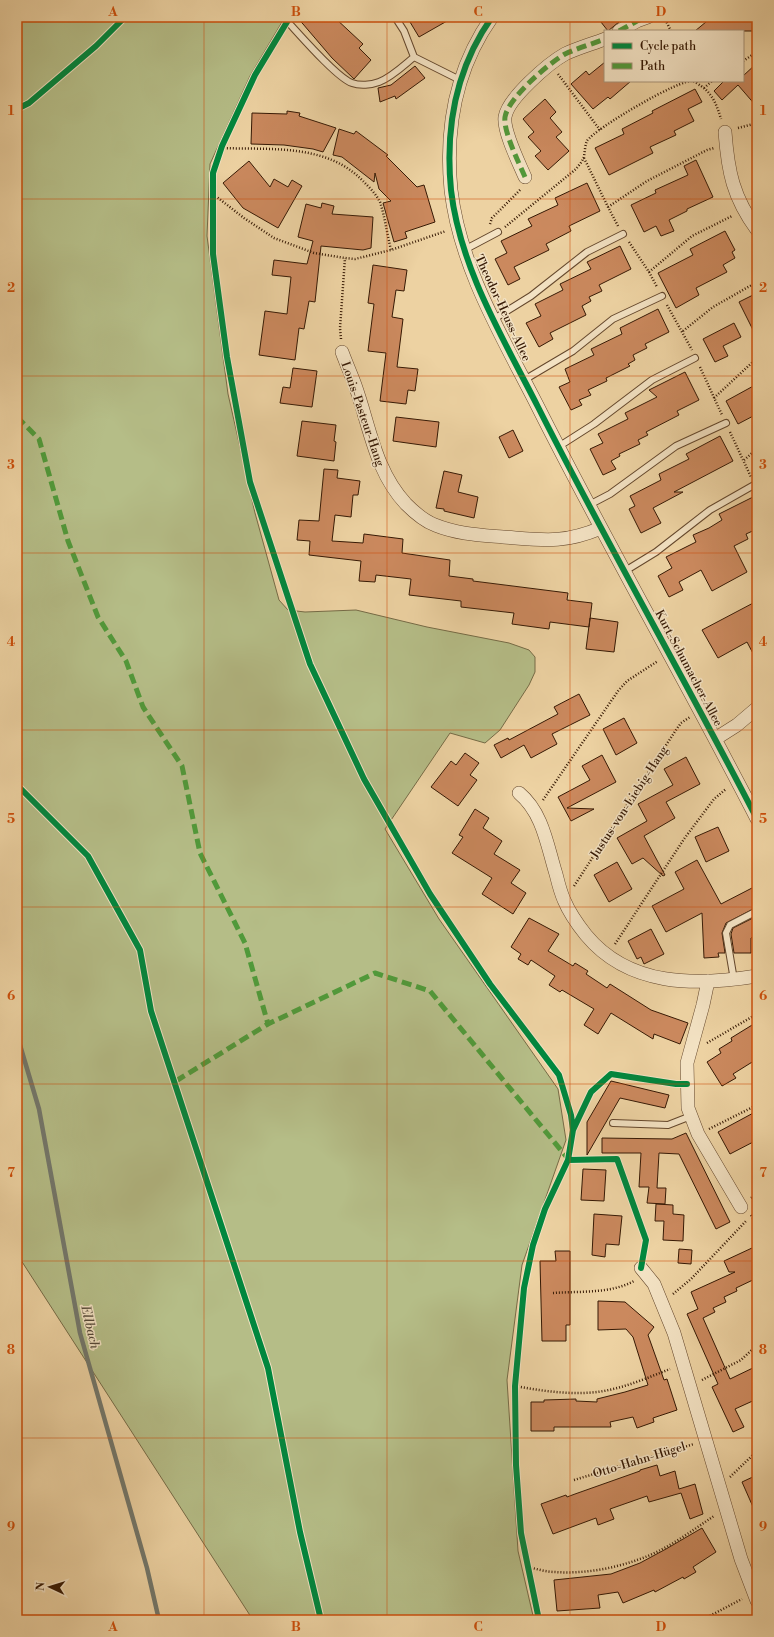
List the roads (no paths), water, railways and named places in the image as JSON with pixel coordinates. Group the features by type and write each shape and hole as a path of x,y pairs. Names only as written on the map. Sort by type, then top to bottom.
{"street":[{"name":"Theodor-Heuss-Allee","path":"492,17 481,33 460,80 450,127 449,160 451,191 458,227 464,250 475,280 558,447 601,528"},
{"path":"621,30 648,17"},
{"path":"525,177 506,128 505,116 511,102 550,63 566,54 604,39"},
{"path":"726,138 730,178 745,210 757,230"},
{"name":"Louis-Pasteur-Hang","path":"342,352 355,384 376,455 385,476 398,496 415,513 434,525 456,532 473,535 552,541 577,537 601,528"},
{"name":"Kurt-Schumacher-Allee","path":"601,528 700,710 757,819"},
{"path":"715,738 737,725 757,708"},
{"path":"519,792 536,811 564,900 580,928 607,956 631,970 673,981 734,980 757,976"},
{"path":"708,981 687,1063 688,1108 698,1134 740,1207"},
{"path":"644,1271 654,1284 662,1301 684,1364 718,1484 755,1597"}],"lane":[{"path":"395,17 404,32 414,57 460,80"},
{"path":"287,21 322,58 350,83 371,85 380,82 392,75 414,57"},
{"name":"Theodor-Heuss-Allee","path":"464,250 498,232"},
{"name":"Theodor-Heuss-Allee","path":"494,319 531,296 587,252 623,234"},
{"name":"Theodor-Heuss-Allee","path":"524,380 573,351 613,319 662,296"},
{"path":"558,447 594,424 652,380 695,358"},
{"path":"589,505 610,494 676,446 726,423"},
{"path":"625,571 656,552 710,510 754,485"},
{"path":"734,980 726,933 730,925 757,911"},
{"path":"613,1124 668,1125 691,1116"}],"waterway":[{"name":"Ellbach","path":"17,1035 39,1109 80,1333 147,1568 159,1620"}]}
